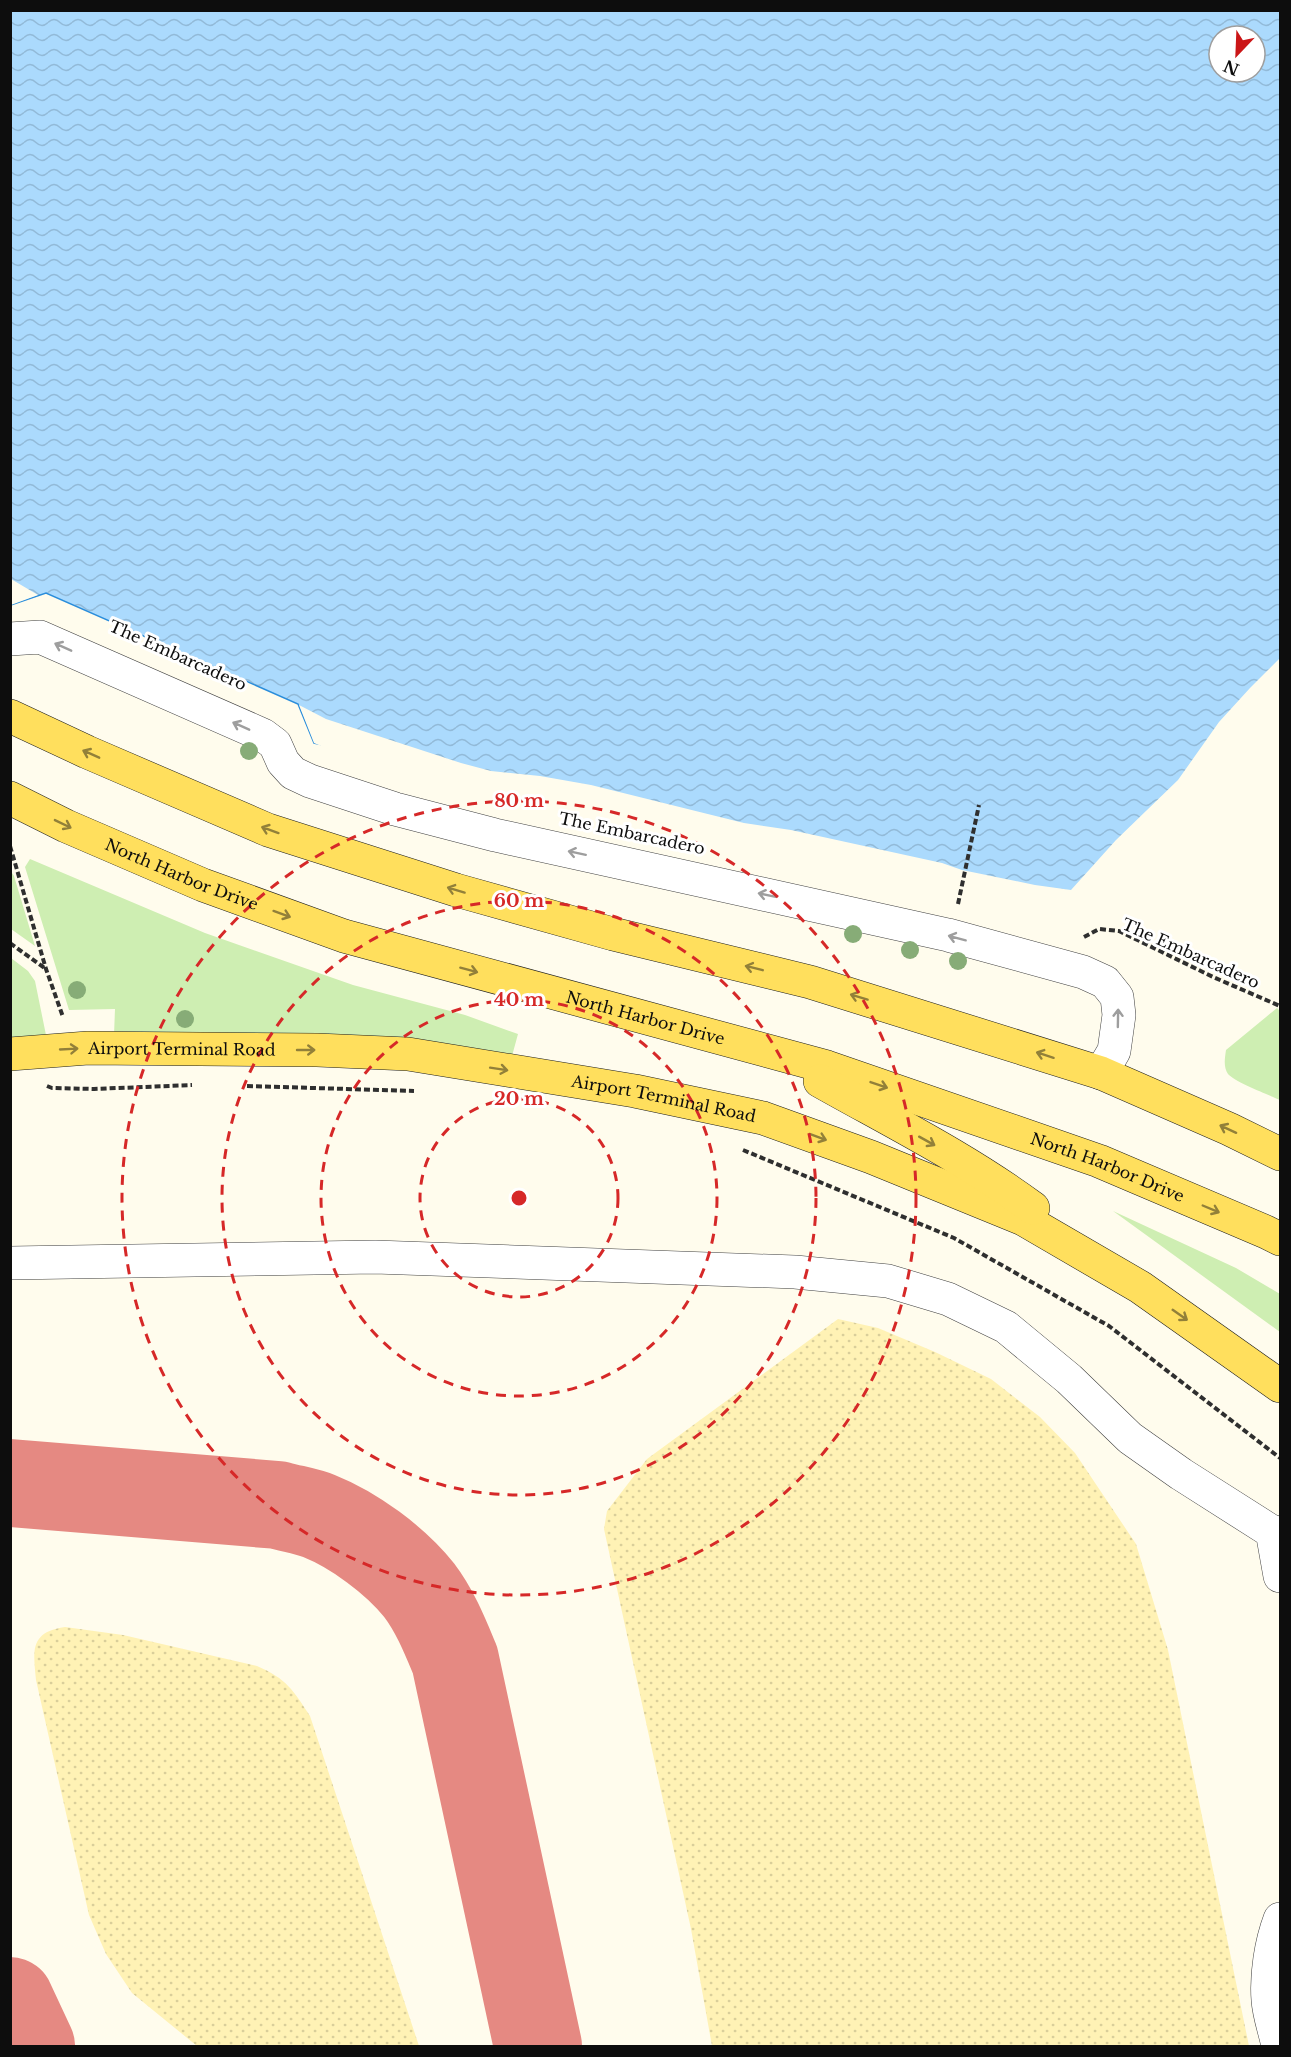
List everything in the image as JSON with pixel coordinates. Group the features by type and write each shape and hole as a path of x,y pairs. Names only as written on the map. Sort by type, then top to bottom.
{"main road":[{"path":"10,716 87,752 268,830 456,890 613,934 810,982 1101,1073 1281,1154"},
{"name":"North Harbor Drive","path":"10,798 66,826 203,885 344,936 826,1067 1099,1161 1281,1239"},
{"name":"Airport Terminal Road","path":"10,1054 87,1048 317,1050 408,1054 634,1091 763,1118 871,1157 1023,1219 1140,1287"},
{"name":"Airport Terminal Road","path":"766,1050 1013,1193 1140,1287 1281,1386"}],"lane":[{"path":"10,639 40,636 263,735 275,744 283,762 293,773 310,781 394,809 495,835 948,935 1083,972 1105,982 1117,997 1119,1015 1114,1051 1101,1073"},
{"path":"10,1263 375,1257 795,1272 888,1281 948,1299 1006,1327 1069,1379 1130,1438 1181,1474 1276,1534 1281,1576"},
{"path":"1278,2046 1268,1999 1270,1963 1276,1931 1281,1919"}],"path":[{"path":"960,896 979,805"},
{"path":"10,846 46,969 64,1021"},
{"name":"The Embarcadero","path":"1081,938 1099,929 1119,931 1213,977 1281,1006"},
{"path":"10,943 46,969"},
{"path":"52,1089 198,1085"},
{"path":"244,1086 416,1091"},
{"path":"736,1148 954,1238 1109,1326 1281,1458"}],"green space":[{"path":"30,859 205,933 353,985 465,1015 518,1034 512,1056 114,1035 115,1009 69,1010 25,867"},
{"path":"10,870 14,876 35,946 11,929"},
{"path":"11,958 28,971 35,981 47,1040 11,1042"},
{"path":"1277,1008 1280,1011 1280,1100 1232,1077 1225,1068 1226,1050"},
{"path":"1113,1211 1236,1268 1280,1294 1280,1332"}],"sand":[{"path":"838,1319 878,1328 991,1379 1040,1417 1075,1453 1136,1544 1168,1650 1249,2046 712,2046 691,1929 604,1529 607,1511 647,1459"},
{"path":"65,1627 123,1635 257,1666 276,1676 294,1692 310,1716 419,2046 197,2046 132,1993 106,1954 89,1915 36,1680 34,1660 36,1644 45,1633"}],"water":[{"path":"10,11 1280,11 1280,676 1095,874 1075,906 314,743 298,704 46,593 11,605"}],"pier":[{"path":"11,579 38,595 11,605"},
{"path":"1280,658 1280,681 1098,875 1096,895 1075,909 1012,902 947,885 756,847 474,785 333,751 314,743 299,705 326,719 491,771 540,776 591,785 744,823 791,830 942,863 962,870 1071,890 1116,840 1178,780 1219,722"}],"taxiway":[{"path":"10,1483 278,1505 319,1516 346,1529 386,1557 409,1579 430,1606 455,1660 538,2046"},
{"path":"10,2001 31,2046"}]}
